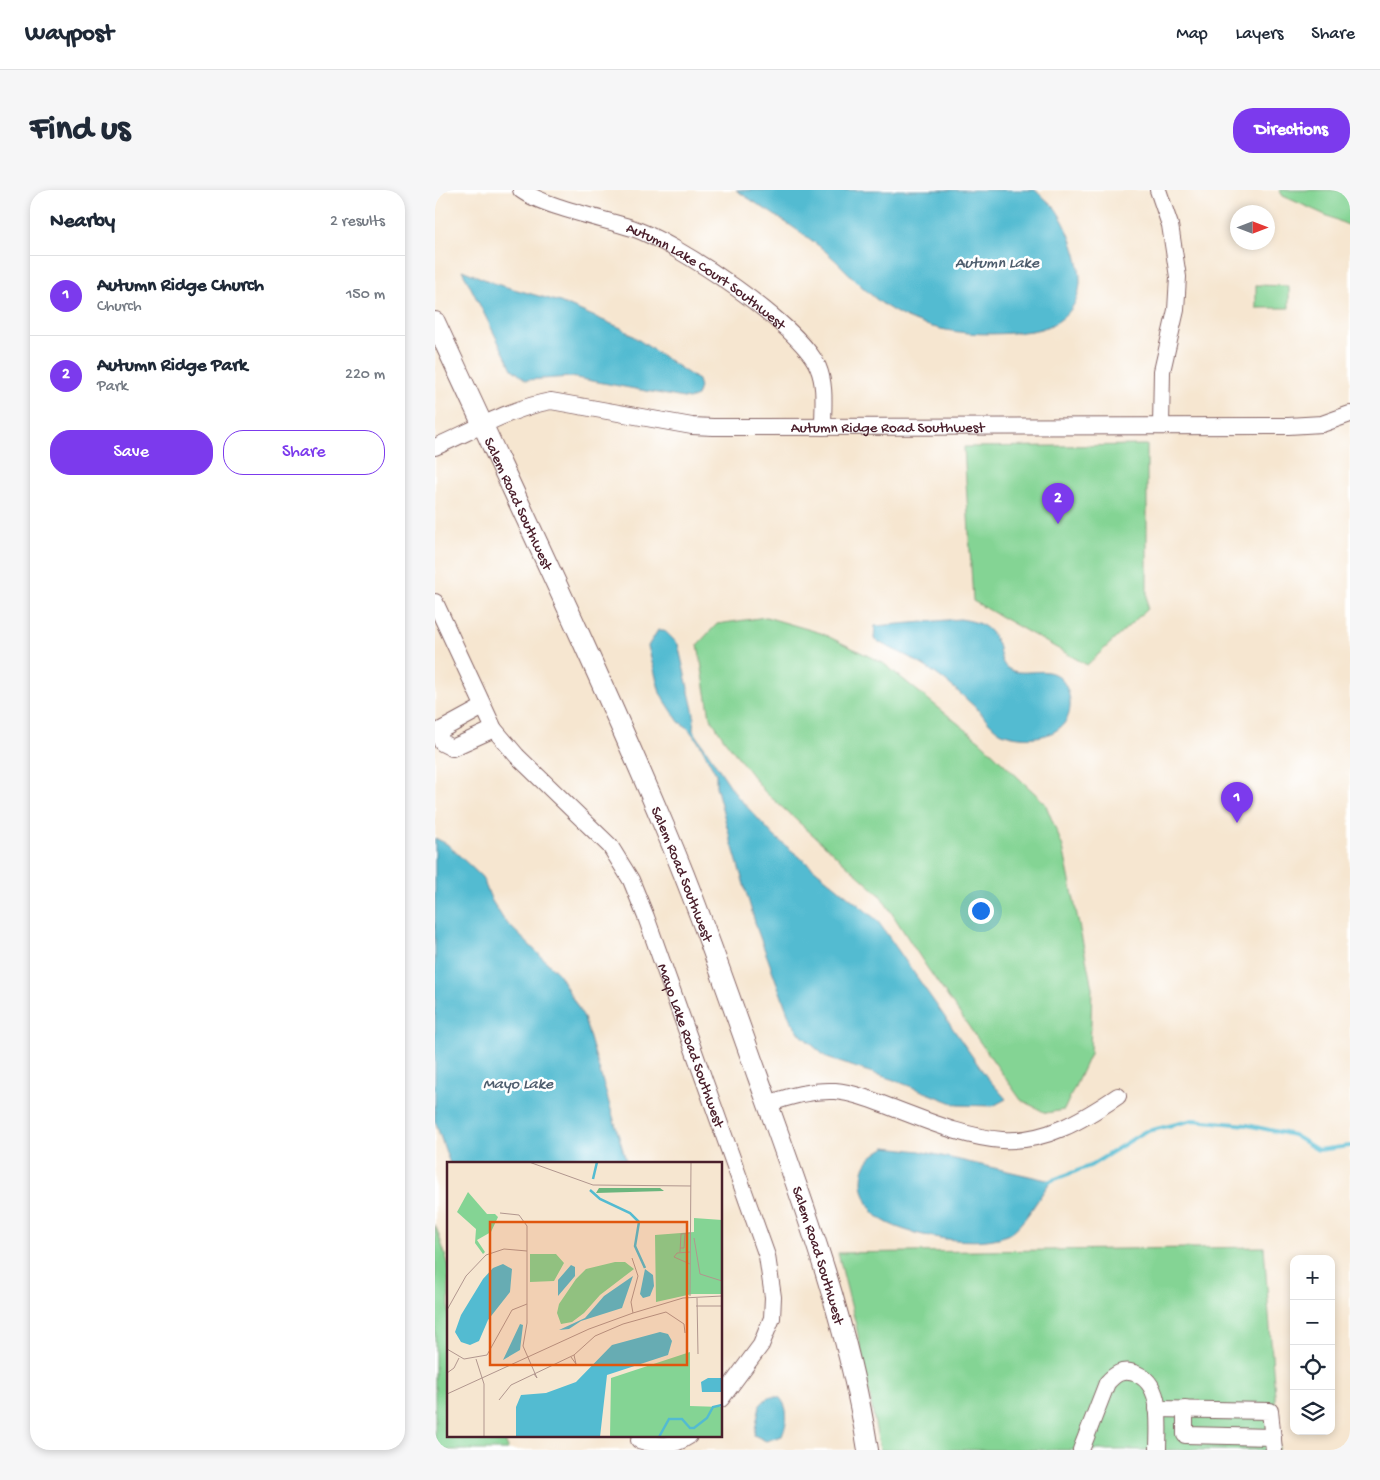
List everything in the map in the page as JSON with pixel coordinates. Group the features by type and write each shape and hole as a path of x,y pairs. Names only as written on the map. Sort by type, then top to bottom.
{"main road":[{"name":"Salem Road Southwest","path":"435,322 664,826 700,917 768,1104 841,1324 858,1393 868,1450"}],"street":[{"name":"Autumn Lake Court Southwest","path":"521,190 539,199 634,229 654,238 715,275 768,313 800,341 818,368 824,390 823,427"},
{"path":"1158,190 1170,224 1178,277 1176,310 1161,382 1161,426"},
{"name":"Autumn Ridge Road Southwest","path":"435,447 535,404 551,401 697,426 1309,425 1334,421 1350,414"},
{"name":"Mayo Lake Road Southwest","path":"435,602 495,729 517,756 610,846 631,880 692,1042 757,1224 767,1256 773,1297 771,1318 761,1345 723,1395"},
{"path":"483,707 441,730 442,743 452,748 495,729"},
{"path":"768,1104 796,1095 835,1092 872,1100 952,1130 1003,1140 1039,1136 1061,1129 1093,1113 1118,1096"},
{"path":"1081,1450 1099,1398 1107,1382 1118,1372 1131,1372 1146,1380 1153,1389 1157,1409 1158,1450"},
{"path":"1157,1409 1185,1409 1270,1411 1273,1443 1185,1435 1185,1409"},
{"path":"639,1440 659,1446 686,1438"}],"green space":[{"path":"1279,190 1350,190 1350,226 1283,196"},
{"path":"1256,285 1289,286 1289,308 1256,308"},
{"path":"1147,445 1147,609 1087,665 973,601 964,447"},
{"path":"766,617 821,633 883,663 981,742 1045,803 1063,847 1092,988 1090,1054 1064,1110 1046,1113 1021,1100 928,969 880,895 765,792 724,739 710,717 698,644 717,624"},
{"path":"435,1224 447,1260 447,1438 505,1438 508,1450 435,1450"},
{"path":"1264,1247 1279,1450 880,1450 856,1325 838,1253"}],"water":[{"name":"Autumn Lake","path":"736,190 1035,190 1055,208 1069,234 1080,274 1078,293 1075,302 1065,316 1050,326 1041,329 991,334 950,331 930,326 911,320 893,311 862,287 831,256 813,242"},
{"path":"462,270 496,284 560,302 621,328 698,380 700,387 697,396 689,399 571,377 526,380 512,369"},
{"path":"960,619 974,622 989,630 996,641 1005,666 1011,670 1017,672 1039,671 1053,673 1064,682 1070,701 1069,713 1064,723 1057,730 1047,735 1036,737 1013,736 1002,733 939,676 909,657 874,639 875,626"},
{"path":"658,630 664,630 678,644 694,714 693,730 737,796 775,837 877,920 986,1076 1006,1099 993,1106 958,1105 894,1080 827,1058 801,1035 790,1019 757,929 716,786 716,774 700,744 687,727 679,722 660,693 648,646"},
{"name":"Mayo Lake","path":"435,838 447,844 482,877 492,901 504,920 558,973 584,1018 626,1162 449,1162 435,1121"},
{"path":"886,1147 920,1151 1051,1181 1018,1227 1000,1238 964,1241 923,1235 904,1230 877,1216 871,1209 863,1191 862,1175 865,1165 871,1157"},
{"path":"768,1397 779,1397 785,1406 787,1416 782,1436 766,1441 754,1435 760,1405"}],"waterway":[{"path":"1047,1182 1090,1166 1144,1132 1193,1120 1247,1125 1293,1135 1318,1150 1350,1146"}],"place":[{"name":"Autumn Ridge Park","path":"1058,524"},
{"name":"Autumn Ridge Church","path":"1237,823"}]}
